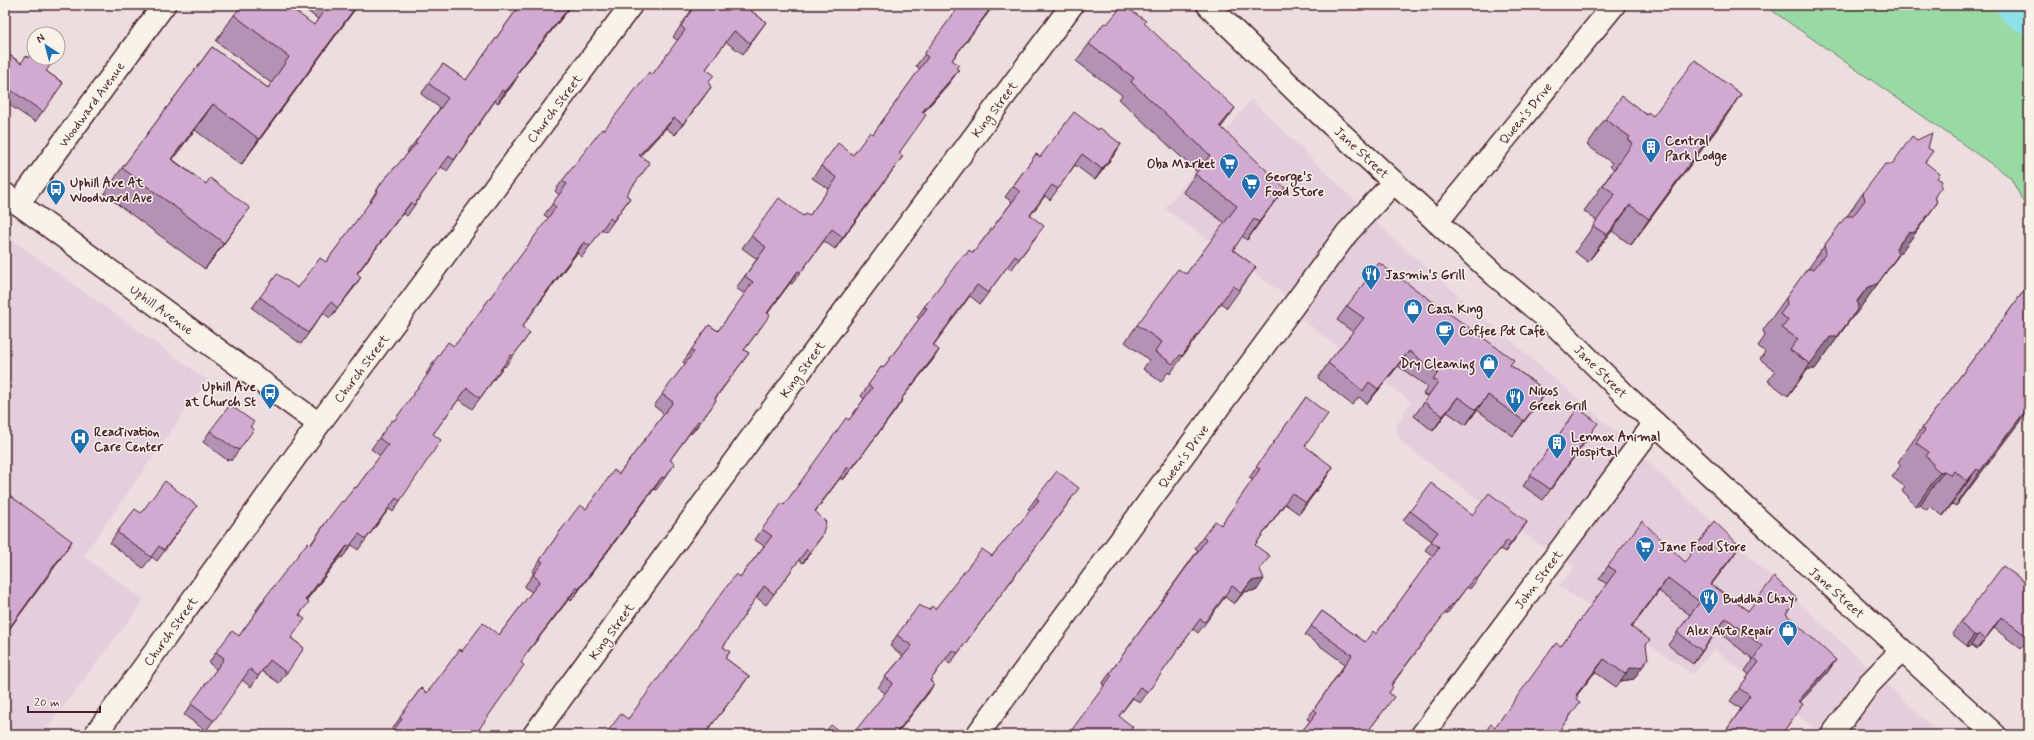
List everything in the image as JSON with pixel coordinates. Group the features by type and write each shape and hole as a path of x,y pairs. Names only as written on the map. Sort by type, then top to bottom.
{"street":[{"name":"Woodward Avenue","path":"11,199 164,5"},
{"name":"Church Street","path":"95,735 319,424 630,5"},
{"name":"King Street","path":"534,735 837,321 1072,5"},
{"name":"Jane Street","path":"1208,5 1307,102 1495,275 1556,326 1655,423 1901,651 1995,735"},
{"name":"Queen's Drive","path":"1437,222 1614,5"},
{"name":"Queen's Drive","path":"978,735 1347,233 1394,182"},
{"name":"Uphill Avenue","path":"11,199 319,424"},
{"name":"John Street","path":"1422,735 1655,423"},
{"path":"1832,735 1869,684 1901,651"}],"shaded area":[{"path":"1251,99 1395,240 1616,432 1941,735 1809,735 1814,728 1714,649 1693,674 1559,586 1575,567 1543,547 1401,442 1396,426 1411,402 1306,323 1282,293 1165,209"},
{"name":"Reactivation Care Center","path":"5,235 207,380 83,556 144,600 42,735 5,735"}],"green space":[{"path":"1764,5 2029,5 2029,212 2010,177"}],"building":[{"path":"242,5 287,5 314,25 328,5 357,5 259,139 213,104 171,159 206,184 210,178 250,208 224,243 122,168 212,47 268,88 289,57 234,15"},
{"path":"520,5 571,5 516,74 518,76 505,92 502,90 454,160 449,156 414,205 411,202 357,273 361,277 338,308 331,302 308,333 260,297 277,274 298,288 320,258 326,262 378,191 377,190 382,182 417,143 415,142 448,98 428,83 443,64 466,80"},
{"path":"695,5 754,5 750,10 766,22 750,43 734,31 706,69 714,75 708,82 711,87 683,124 674,118 639,155 650,163 626,195 630,198 613,221 610,218 590,246 584,242 547,291 522,327 530,333 513,356 511,355 480,398 467,388 433,434 441,440 400,501 396,498 366,539 359,534 349,547 347,546 305,600 309,602 299,615 305,619 291,638 304,648 287,673 270,660 258,676 250,669 214,721 191,704 224,658 216,652 232,631 239,636 265,600 264,599 308,542 311,545 342,501 343,502 355,487 356,488 388,445 379,438 392,420 394,421 435,364 433,363 448,342 454,346 463,335 556,207 552,204 567,184 562,181 649,72 652,75 685,30 681,26"},
{"path":"960,5 993,5 952,60 959,65 956,68 959,70 922,112 926,115 899,153 903,156 843,237 832,229 801,272 798,271 767,313 770,315 744,350 749,353 715,398 716,400 711,408 700,422 698,421 670,460 675,464 664,478 662,477 579,589 577,587 525,655 521,663 524,665 475,735 390,735 402,719 400,717 421,688 427,693 460,649 462,651 483,623 499,635 540,581 533,575 543,562 540,560 561,530 580,505 586,509 614,470 619,474 673,402 662,394 694,352 691,350 709,325 718,331 753,282 745,276 766,247 751,236 779,198 803,216 806,214 809,216 837,178 821,166 838,143 853,155 870,132 873,134 928,57 924,54"},
{"path":"1123,5 1146,21 1144,23 1235,108 1220,126 1285,188 1259,222 1254,219 1233,250 1256,267 1239,290 1233,286 1182,356 1180,355 1173,364 1155,352 1162,342 1137,325 1178,269 1186,274 1237,206 1195,174 1210,155 1131,82 1134,78 1089,44 1104,23 1107,24"},
{"path":"5,52 21,63 26,56 26,66 50,66 46,71 63,83 43,112 5,86"},
{"name":"Central Park Lodge","path":"1695,60 1741,94 1649,219 1630,205 1607,235 1593,226 1615,194 1603,185 1633,143 1628,140 1630,137 1605,119 1622,96 1647,115 1648,112 1653,116"},
{"path":"1074,112 1098,130 1100,128 1121,144 1102,169 1082,154 1058,189 1052,185 1030,215 1044,226 1019,259 1015,256 988,293 977,285 933,345 939,350 902,398 903,399 862,455 851,469 848,467 815,511 826,522 822,536 810,552 807,549 774,594 764,586 723,647 730,652 725,658 749,676 704,735 605,735 621,714 628,719 736,574 740,577 772,536 762,529 782,503 784,505 846,418 849,420 872,388 868,385 881,367 883,368 927,308 924,307 964,254 966,255 969,250 973,253 1020,192 1013,186 1036,154 1040,157"},
{"path":"1932,133 1928,148 1933,151 1925,162 1940,174 1937,178 1942,181 1940,185 1942,186 1935,196 1937,203 1915,232 1908,233 1896,248 1898,255 1878,283 1867,288 1857,301 1858,308 1837,337 1830,337 1810,364 1790,350 1798,339 1782,328 1788,320 1780,314 1787,305 1786,298 1807,269 1814,269 1826,253 1824,246 1846,216 1853,216 1865,200 1863,193 1885,164 1892,164 1912,136 1917,140"},
{"path":"1379,263 1514,360 1510,365 1546,391 1524,421 1488,395 1476,410 1458,397 1443,416 1424,402 1438,382 1433,379 1438,373 1409,351 1378,389 1369,382 1363,391 1328,363 1364,318 1347,306"},
{"path":"2029,284 2029,406 1980,471 1977,469 1967,481 1954,471 1951,476 1944,471 1940,472 1933,466 1932,462 1926,456 1929,452 1916,443 1925,430 1922,428"},
{"path":"1306,397 1328,414 1305,446 1333,467 1306,503 1292,493 1255,545 1270,556 1260,569 1264,579 1251,581 1242,593 1232,586 1205,622 1200,619 1148,692 1140,687 1119,716 1133,727 1127,735 1068,735 1112,675 1109,674 1206,540 1203,537 1215,521 1221,525 1260,469 1256,467"},
{"path":"230,405 254,422 250,427 254,429 239,450 236,448 235,449 210,431"},
{"name":"Lennox Animal Hospital","path":"1578,408 1598,423 1550,489 1530,475"},
{"path":"1057,471 1079,488 958,653 952,650 930,681 934,684 895,735 852,735 893,683 885,677 912,646 897,635 919,605 929,610 932,606 935,609 982,549 992,556 1039,500 1036,498"},
{"path":"165,481 197,506 164,550 159,546 151,557 117,532 135,509 141,513"},
{"path":"1431,483 1472,515 1489,493 1527,522 1511,543 1507,540 1477,579 1474,578 1453,605 1452,604 1391,685 1393,687 1389,693 1394,697 1365,735 1299,735 1317,712 1314,709 1352,655 1311,626 1322,611 1365,642 1373,631 1376,634 1439,547 1431,541 1438,532 1410,511"},
{"path":"5,492 72,541 5,634"},
{"path":"1642,521 1685,562 1714,521 1740,546 1711,584 1748,611 1774,577 1797,599 1786,614 1836,660 1798,701 1803,704 1781,735 1723,735 1750,696 1739,688 1759,662 1754,658 1762,646 1726,618 1702,651 1677,632 1700,602 1668,578 1631,627 1650,640 1646,645 1648,659 1643,666 1630,668 1625,674 1604,659 1576,695 1578,696 1576,699 1580,702 1556,735 1483,735 1491,724 1495,727 1556,643 1560,646 1562,645 1616,571 1608,566"},
{"path":"2003,566 2029,585 2029,638 2001,617 1985,639 1979,634 1977,636 1974,635 1960,623"},
{"path":"831,725 844,735 823,735"}],"waterway":[{"path":"2018,5 2029,13"}],"place":[{"name":"Central Park Lodge","path":"1651,164"},
{"name":"Oba Market","path":"1229,180"},
{"name":"George's Food Store","path":"1251,200"},
{"name":"Uphill Ave At Woodward Ave","path":"56,206"},
{"name":"Jasmin's Grill","path":"1371,291"},
{"name":"Cash King","path":"1413,325"},
{"name":"Coffee Pot Cafe","path":"1445,347"},
{"name":"Dry Cleaning","path":"1489,380"},
{"name":"Uphill Ave at Church St","path":"270,410"},
{"name":"Nikos Greek Grill","path":"1515,414"},
{"name":"Reactivation Care Center","path":"80,455"},
{"name":"Lennox Animal Hospital","path":"1557,460"},
{"name":"Jane Food Store","path":"1645,563"},
{"name":"Buddha Chay","path":"1709,615"},
{"name":"Alex Auto Repair","path":"1788,647"}]}
